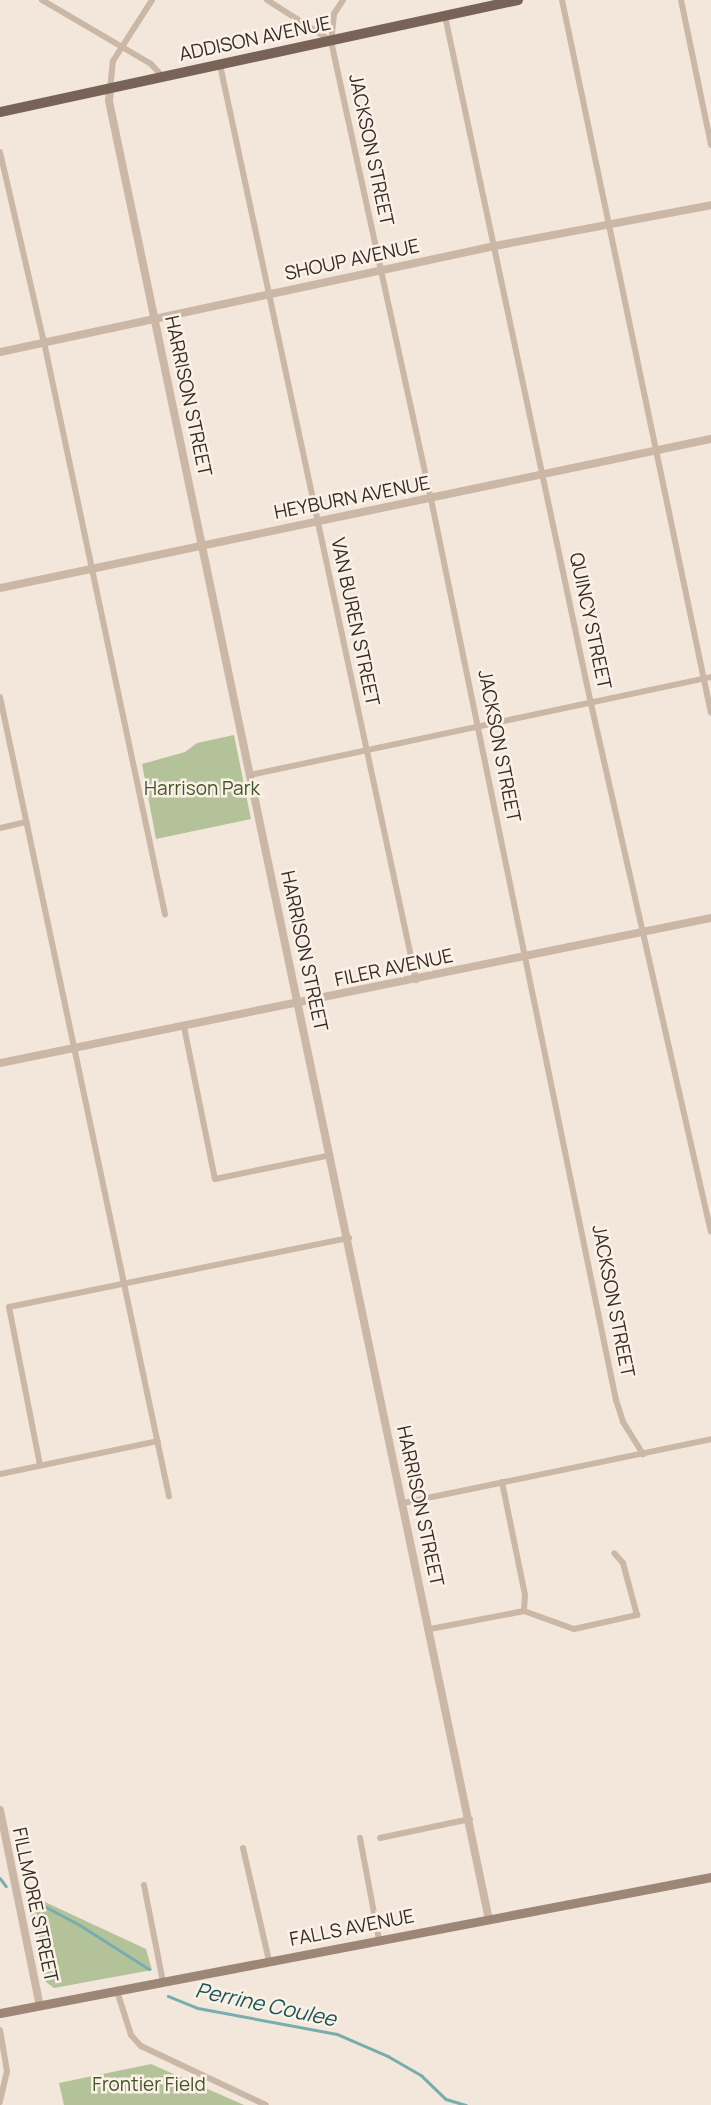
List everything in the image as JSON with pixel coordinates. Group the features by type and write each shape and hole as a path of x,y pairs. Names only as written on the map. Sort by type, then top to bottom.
{"main road":[{"name":"ADDISON AVENUE","path":"0,112 445,16 498,2 518,0"},
{"name":"FALLS AVENUE","path":"0,2013 711,1877"}],"street":[{"path":"42,0 151,64 163,77"},
{"path":"110,89 113,61 152,0"},
{"path":"267,0 331,41 334,14 343,0"},
{"path":"562,0 656,450 707,678 711,713"},
{"path":"681,0 711,145"},
{"name":"QUINCY STREET","path":"445,16 591,704 711,1232"},
{"name":"JACKSON STREET","path":"331,41 479,728 616,1401 623,1422 643,1454"},
{"name":"VAN BUREN STREET","path":"220,65 416,980"},
{"name":"HARRISON STREET","path":"110,89 109,101 349,1238 489,1920"},
{"path":"0,152 44,342 165,914"},
{"name":"SHOUP AVENUE","path":"0,352 495,246 711,205"},
{"name":"HEYBURN AVENUE","path":"0,588 711,439"},
{"path":"250,775 707,678"},
{"path":"0,697 169,1496"},
{"path":"0,828 26,822"},
{"name":"FILER AVENUE","path":"0,1063 300,1004 711,918"},
{"path":"184,1027 215,1179 331,1155"},
{"path":"40,1465 9,1307 349,1238"},
{"path":"403,1503 711,1439"},
{"path":"0,1474 158,1441"},
{"path":"502,1482 525,1595 524,1611"},
{"path":"429,1629 524,1611 574,1629 636,1615 623,1563 614,1553"},
{"name":"FILLMORE STREET","path":"0,1810 40,2006"},
{"path":"380,1838 470,1819"},
{"path":"360,1838 379,1940"},
{"path":"243,1847 269,1961"},
{"path":"144,1885 163,1982"},
{"path":"117,1991 131,2035 141,2046 266,2105"},
{"path":"0,2030 7,2071 0,2102"}],"green space":[{"name":"Harrison Park","path":"234,735 251,819 156,839 142,764 185,752 197,743"},
{"path":"32,1896 146,1949 152,1970 54,1988 46,1982 42,1967 45,1956 27,1902"},
{"name":"Frontier Field","path":"151,2064 244,2105 64,2105 59,2083"}],"waterway":[{"name":"Perrine Coulee","path":"0,1878 6,1886"},
{"name":"Perrine Coulee","path":"31,1899 80,1925 149,1969"},
{"name":"Perrine Coulee","path":"168,1996 198,2008 337,2034 388,2056 422,2076 446,2099 466,2105"}]}
